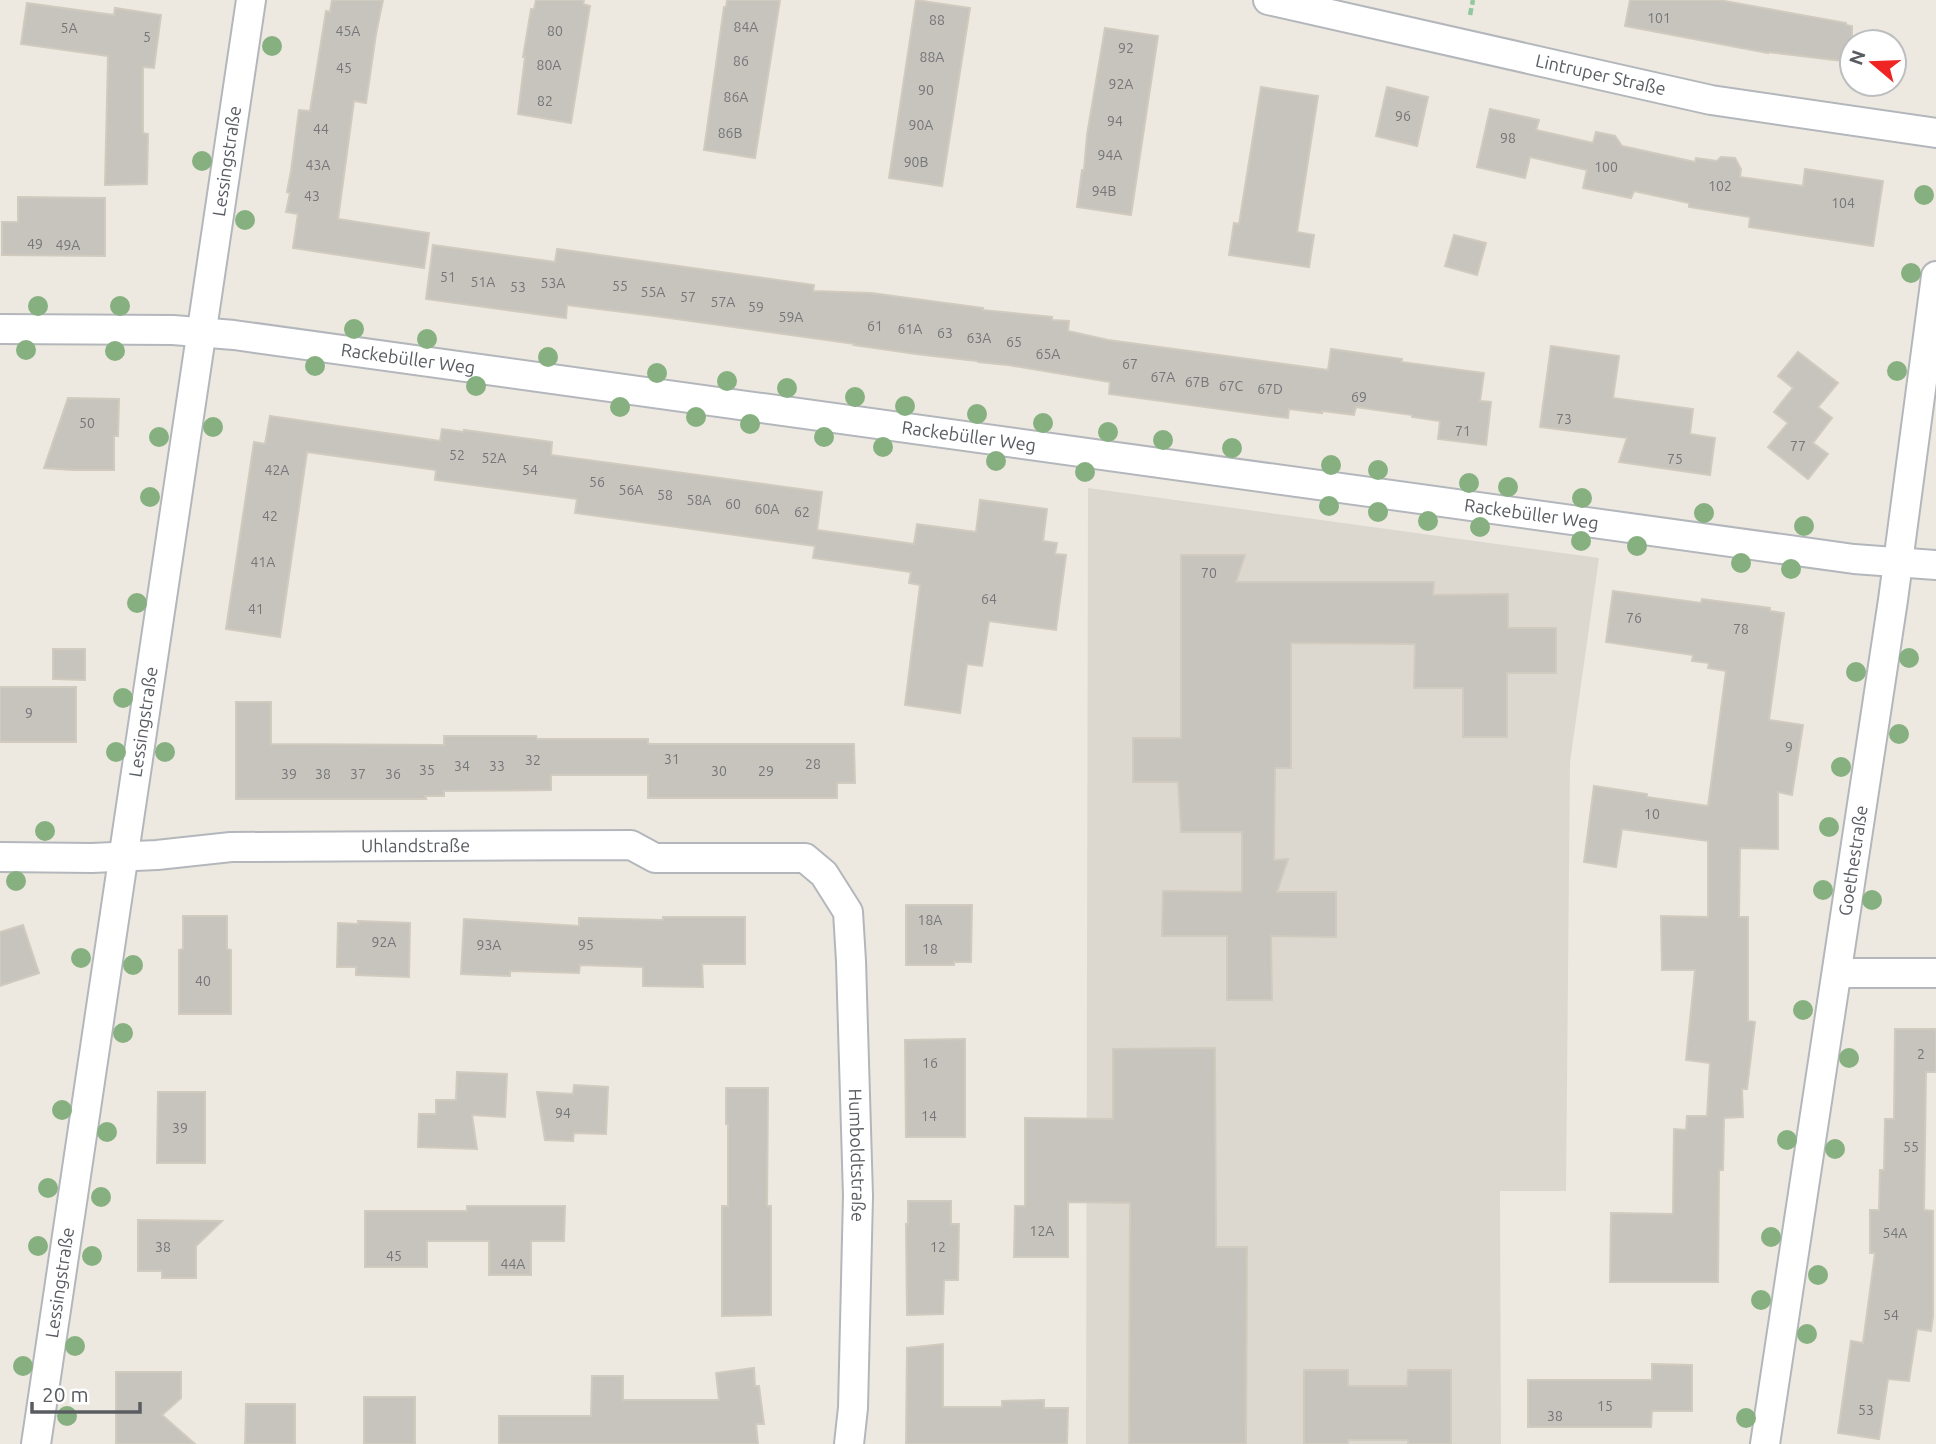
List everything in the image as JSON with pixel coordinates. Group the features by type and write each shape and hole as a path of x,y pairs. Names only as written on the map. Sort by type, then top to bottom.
{"street":[{"name":"Lessingstraße","path":"36,1444 251,0"},
{"name":"Lintruper Straße","path":"1268,0 1711,100 1936,133"},
{"name":"Goethestraße","path":"1765,1444 1898,562 1936,276"},
{"name":"Rackebüller Weg","path":"0,329 173,330 328,347 1854,559 1936,565"},
{"name":"Uhlandstraße","path":"0,857 92,858 231,847 631,845 655,858 805,858 824,874"},
{"name":"Humboldtstraße","path":"824,874 848,912 851,961 858,1196 853,1408 849,1444"},
{"path":"1837,973 1936,973"}],"shaded area":[{"path":"1088,488 1599,558 1570,762 1566,1191 1500,1191 1501,1444 1086,1444"}],"building":[{"path":"332,0 383,0 366,103 354,101 338,219 429,233 424,268 293,248 298,214 286,212 299,110 310,111 326,11 330,12"},
{"path":"536,0 584,0 583,4 590,6 571,123 518,114 523,57 531,9 534,9"},
{"path":"727,0 780,0 755,158 704,150"},
{"path":"916,0 970,8 942,186 889,178"},
{"path":"1630,0 1719,0 1846,23 1852,28 1838,28 1838,60 1768,53 1625,26"},
{"path":"27,3 114,15 115,8 161,15 154,68 143,67 143,133 148,134 147,184 105,185 108,56 21,44"},
{"path":"1105,28 1158,36 1131,215 1077,207"},
{"path":"1261,87 1318,96 1297,232 1314,235 1309,267 1229,255 1234,223 1239,224"},
{"path":"1387,87 1428,97 1417,146 1376,136"},
{"path":"1490,109 1539,120 1536,130 1593,143 1596,132 1615,136 1622,146 1695,162 1696,158 1717,161 1721,157 1735,158 1741,169 1740,177 1803,186 1805,169 1883,181 1873,246 1749,227 1750,217 1689,207 1689,203 1634,191 1631,198 1583,188 1587,170 1530,157 1525,178 1477,167"},
{"path":"18,197 105,198 105,256 2,255 2,222 18,222"},
{"path":"1454,235 1486,243 1477,275 1445,266"},
{"path":"433,245 555,262 557,249 814,285 813,291 871,293 983,308 982,310 1052,317 1052,320 1069,321 1068,331 1108,340 1328,370 1331,349 1484,373 1480,401 1491,402 1486,445 1438,439 1440,421 1356,407 1354,415 1289,409 1288,418 1109,394 1110,382 1008,365 655,316 567,305 566,318 426,299"},
{"path":"1551,346 1619,356 1613,398 1693,409 1690,434 1715,438 1710,475 1619,462 1627,438 1540,427"},
{"path":"1798,352 1838,383 1818,407 1832,418 1813,443 1828,454 1808,479 1768,447 1788,423 1774,412 1793,388 1778,376"},
{"path":"68,398 119,399 118,436 114,436 114,470 44,468"},
{"path":"270,416 440,441 442,429 552,442 551,455 822,492 817,530 914,544 917,524 976,532 980,500 1047,509 1043,541 1057,543 1055,554 1066,555 1056,630 989,621 982,666 967,664 960,713 905,705 920,585 909,583 911,572 813,558 815,546 575,513 577,499 435,480 436,470 307,452 280,637 226,629 254,442 265,444"},
{"path":"1181,555 1245,555 1236,582 1434,582 1433,595 1508,594 1508,628 1556,628 1556,673 1507,673 1507,737 1463,737 1463,688 1414,688 1415,644 1291,643 1291,768 1275,768 1274,860 1288,859 1277,892 1336,892 1336,937 1271,936 1272,1000 1227,1000 1227,936 1162,936 1163,891 1242,892 1242,832 1181,832 1178,782 1133,782 1133,738 1181,738"},
{"path":"1613,591 1701,603 1702,599 1770,608 1770,611 1784,613 1769,720 1803,725 1792,795 1778,792 1778,849 1740,848 1739,917 1748,917 1748,1021 1755,1022 1747,1089 1742,1089 1743,1117 1724,1118 1723,1170 1719,1170 1718,1282 1610,1282 1611,1213 1673,1214 1674,1129 1686,1130 1687,1116 1707,1116 1710,1063 1686,1060 1695,970 1662,970 1661,916 1708,917 1708,841 1622,829 1616,867 1584,862 1594,786 1708,806 1726,671 1708,668 1709,663 1692,661 1693,655 1606,642"},
{"path":"53,649 85,649 85,680 53,679"},
{"path":"0,687 76,687 76,742 0,742"},
{"path":"236,702 271,702 271,744 444,745 444,736 536,736 537,739 648,739 648,744 854,744 855,783 837,783 837,798 648,798 648,775 551,775 551,790 444,791 444,796 425,796 426,799 236,799"},
{"path":"906,905 972,905 971,962 954,962 954,965 906,965"},
{"path":"183,916 227,916 227,949 231,950 231,1014 179,1014 179,950 183,949"},
{"path":"663,917 745,917 745,964 702,964 703,987 643,986 643,967 580,965 579,973 510,971 510,976 461,974 464,919 579,926 579,918 663,920"},
{"path":"358,921 410,923 409,977 356,975 356,967 337,967 338,923 358,924"},
{"path":"23,925 39,973 0,986 0,932"},
{"path":"1895,1029 1936,1029 1936,1072 1926,1072 1924,1210 1933,1211 1933,1316 1931,1331 1917,1329 1909,1381 1888,1379 1879,1439 1838,1433 1851,1341 1863,1343 1875,1253 1870,1253 1870,1210 1879,1210 1880,1170 1884,1170 1885,1119 1894,1119"},
{"path":"965,1039 965,1137 906,1137 905,1040"},
{"path":"1215,1048 1216,1247 1247,1247 1246,1444 1129,1444 1130,1203 1068,1202 1068,1257 1014,1257 1015,1206 1025,1206 1025,1118 1113,1119 1113,1049"},
{"path":"457,1072 507,1074 505,1117 472,1115 477,1149 418,1147 419,1114 436,1114 436,1100 456,1100"},
{"path":"574,1085 608,1087 606,1134 574,1133 573,1141 545,1140 537,1092 573,1094"},
{"path":"726,1088 768,1088 767,1206 771,1206 771,1315 722,1316 722,1206 728,1206"},
{"path":"158,1092 205,1092 205,1163 157,1163"},
{"path":"908,1201 951,1201 951,1224 959,1224 958,1280 944,1280 943,1314 907,1315"},
{"path":"467,1206 565,1206 564,1241 531,1241 531,1275 489,1275 489,1241 427,1241 427,1267 365,1267 365,1211 467,1211"},
{"path":"138,1220 222,1221 196,1246 196,1278 162,1278 162,1271 138,1271"},
{"path":"943,1344 943,1407 1002,1407 1002,1401 1044,1400 1044,1408 1068,1408 1067,1444 906,1444 907,1348"},
{"path":"1652,1364 1692,1365 1692,1411 1652,1411 1651,1427 1528,1427 1528,1380 1652,1380"},
{"path":"754,1368 755,1386 759,1386 764,1424 756,1424 758,1444 499,1444 499,1416 591,1416 592,1376 623,1376 623,1400 719,1400 716,1373"},
{"path":"1304,1370 1348,1370 1348,1386 1407,1386 1408,1370 1451,1370 1451,1444 1408,1444 1408,1440 1348,1440 1348,1444 1304,1444"},
{"path":"116,1372 181,1372 181,1398 162,1415 195,1444 116,1444"},
{"path":"364,1397 415,1397 415,1444 364,1444"},
{"path":"246,1404 295,1404 295,1444 245,1444"}]}
